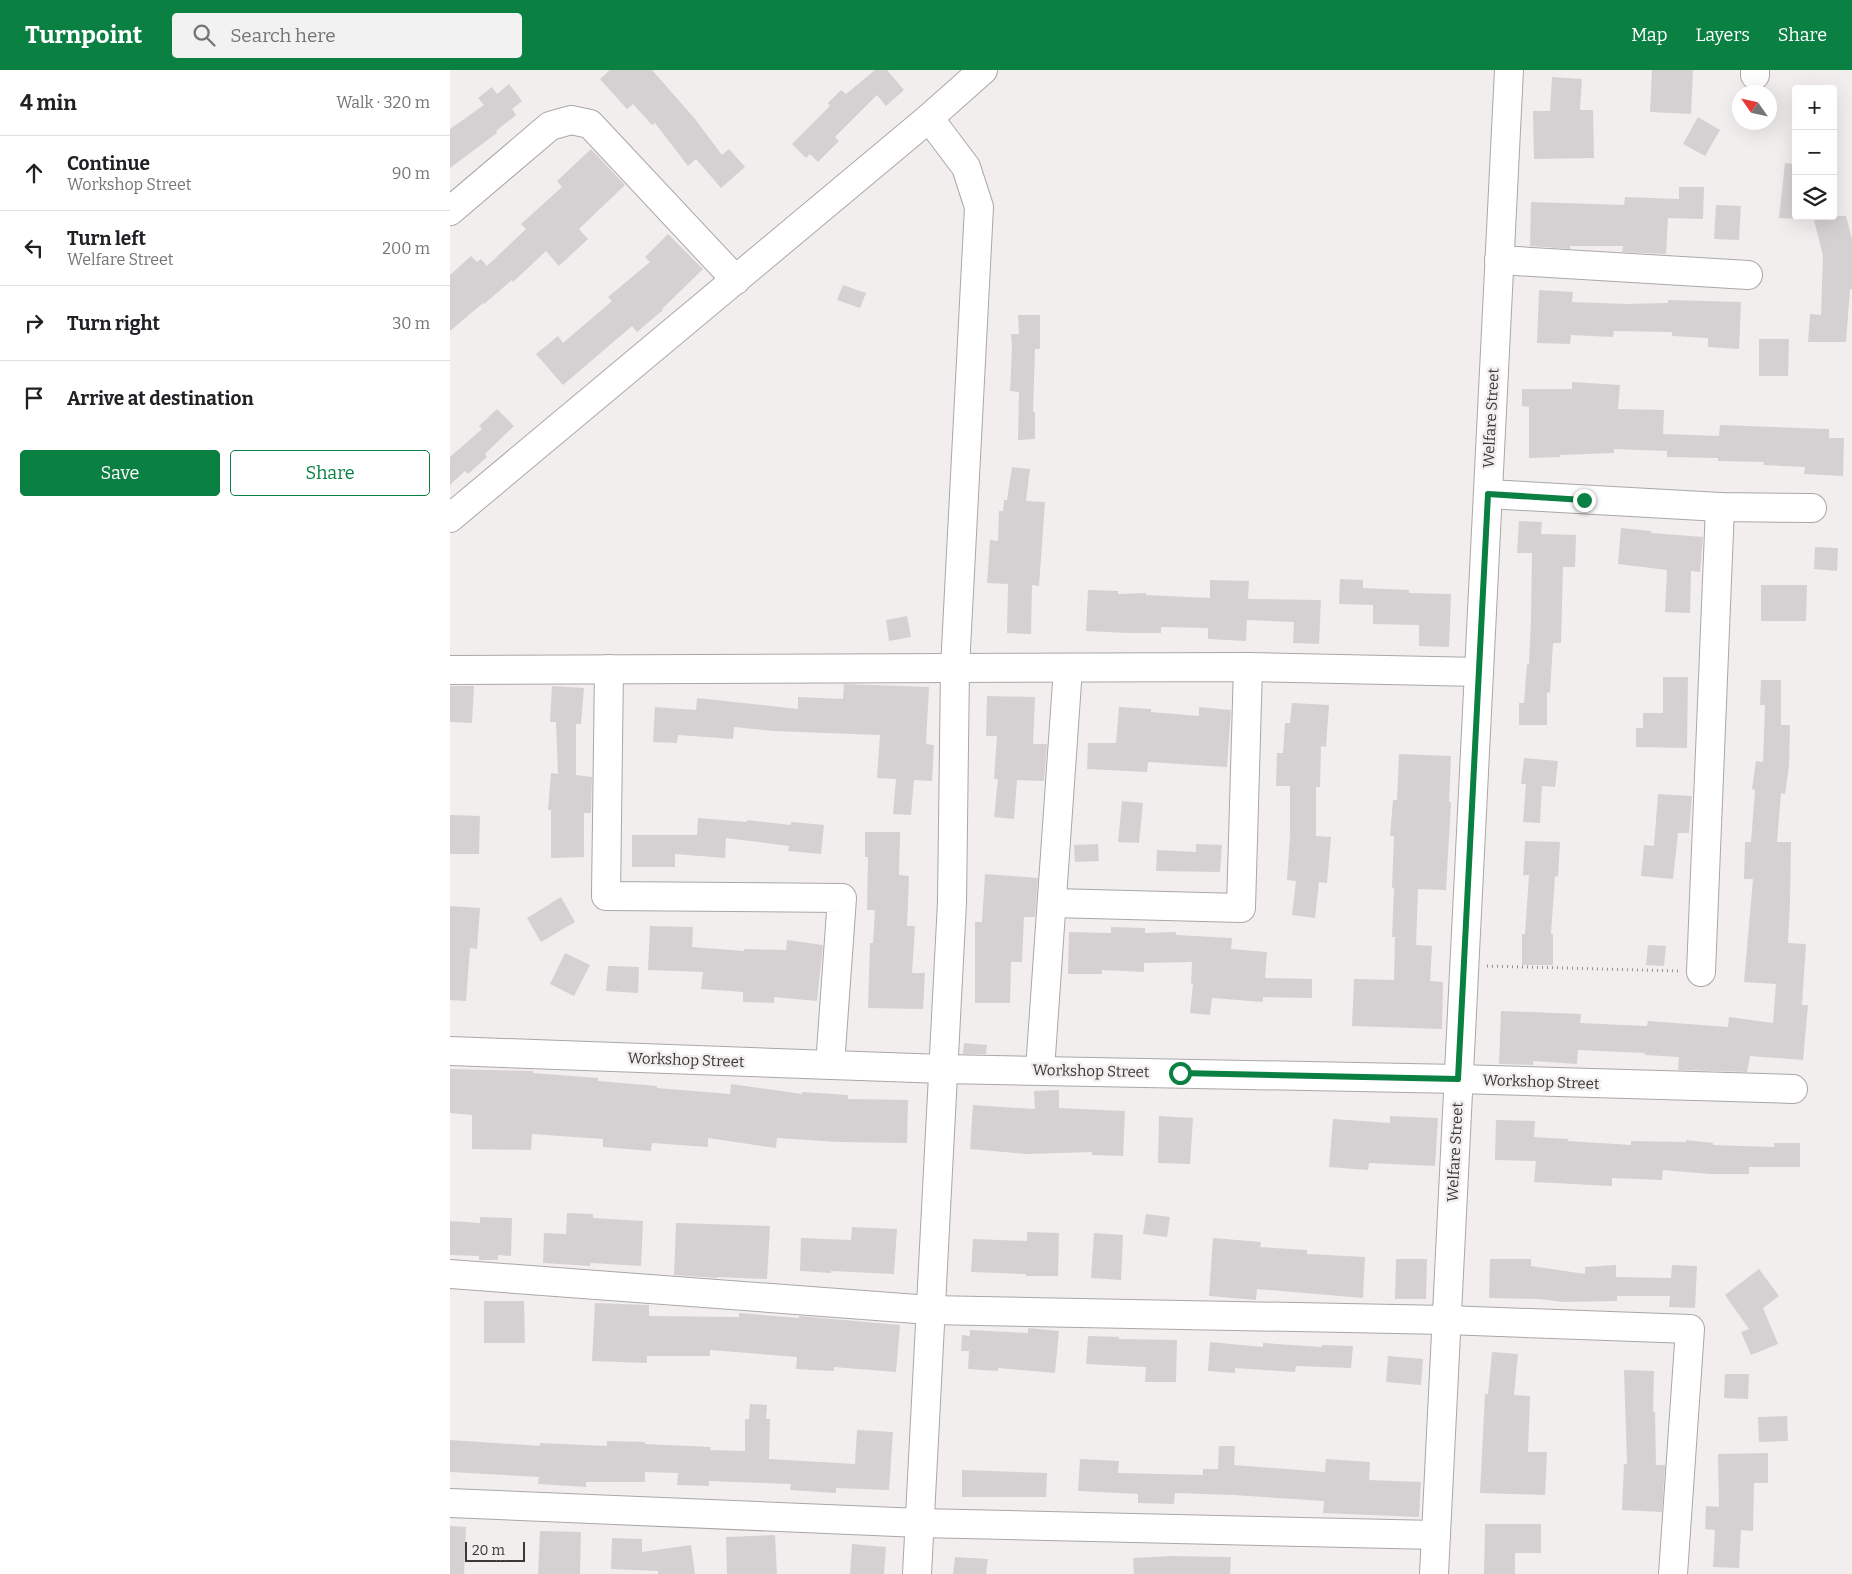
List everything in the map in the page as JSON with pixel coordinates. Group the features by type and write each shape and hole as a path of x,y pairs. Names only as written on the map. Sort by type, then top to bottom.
{"street":[{"path":"450,518 929,118 983,70"},
{"name":"Welfare Street","path":"1434,1574 1509,70"},
{"path":"917,1574 952,902 955,668 978,207 966,167 929,118"},
{"path":"450,211 550,126 571,120 590,124 736,280"},
{"path":"1499,260 1748,275"},
{"path":"1488,494 1720,507 1812,508"},
{"path":"1701,972 1720,507"},
{"path":"450,670 1248,667 1479,672"},
{"path":"1053,903 1241,908 1248,667"},
{"path":"1040,1070 1068,668"},
{"path":"609,669 606,896 842,898 830,1065"},
{"name":"Workshop Street","path":"450,1051 943,1069 1458,1079 1793,1089"},
{"path":"450,1274 930,1310 1446,1320 1690,1329 1673,1574"},
{"path":"450,1503 920,1522 1436,1535"}],"path":[{"path":"1464,965 1701,972"}],"building":[{"path":"610,70 652,70 695,119 722,155 729,149 745,167 721,188 696,159 688,166 655,123 652,125 633,104 627,109 600,79"},
{"path":"875,70 887,70 904,90 886,106 877,95 835,137 839,141 818,162 810,154 806,158 792,144 830,106 828,103 841,90 846,94"},
{"path":"1652,70 1693,70 1691,114 1650,112"},
{"path":"1552,77 1582,79 1580,110 1593,110 1594,158 1534,159 1533,111 1550,111"},
{"path":"509,84 522,101 512,109 516,115 496,131 497,133 450,168 450,129 484,105 478,98 492,87 497,94"},
{"path":"1698,117 1720,130 1705,156 1683,144"},
{"path":"591,149 625,185 579,229 588,239 559,266 546,251 513,282 512,280 450,331 450,275 471,256 477,262 481,259 487,266 526,229 521,224 562,187 557,181"},
{"path":"1785,163 1792,164 1792,219 1779,218"},
{"path":"1679,187 1704,187 1703,219 1668,218 1666,254 1622,252 1623,246 1570,246 1570,249 1530,246 1531,202 1624,205 1625,197 1679,199"},
{"path":"1716,205 1741,206 1739,240 1714,239"},
{"path":"1837,216 1846,216 1852,239 1852,289 1850,289 1846,342 1808,342 1810,314 1821,315 1823,256 1814,220 1837,220"},
{"path":"668,234 703,269 663,310 637,332 632,326 563,385 536,354 558,336 563,343 612,301 608,297 650,262 645,257"},
{"path":"843,285 866,293 860,308 837,300"},
{"path":"1539,290 1573,292 1572,302 1626,304 1668,303 1668,300 1741,302 1739,349 1708,347 1708,338 1672,336 1672,332 1614,331 1613,337 1571,335 1570,344 1537,343"},
{"path":"1018,315 1040,315 1040,349 1035,349 1033,412 1035,412 1035,439 1018,440 1019,392 1010,391 1011,334 1019,334"},
{"path":"1759,339 1789,339 1788,376 1759,376"},
{"path":"1572,382 1620,385 1618,409 1664,410 1663,434 1719,436 1720,425 1829,429 1829,438 1844,438 1843,476 1804,474 1805,467 1763,465 1764,462 1718,461 1718,458 1667,457 1667,451 1614,449 1614,453 1529,458 1529,407 1522,406 1522,389 1572,389"},
{"path":"497,409 514,426 485,454 487,457 468,474 465,471 450,485 450,457 482,429 479,426"},
{"path":"1012,467 1030,469 1026,501 1045,502 1039,586 1032,585 1031,634 1007,633 1008,584 987,583 990,540 998,541 999,511 1003,511 1004,500 1007,500"},
{"path":"1519,521 1542,522 1541,534 1576,535 1575,567 1563,567 1561,643 1553,643 1550,693 1547,692 1547,725 1519,725 1519,703 1524,703 1527,664 1529,664 1532,553 1517,553"},
{"path":"1621,528 1651,531 1651,533 1703,537 1700,572 1691,571 1690,613 1665,612 1667,570 1618,564"},
{"path":"1815,547 1838,548 1837,571 1814,569"},
{"path":"1340,579 1363,580 1363,588 1409,590 1409,593 1451,594 1449,647 1419,646 1419,625 1373,624 1373,605 1339,604"},
{"path":"1210,580 1249,581 1248,599 1321,600 1319,644 1293,643 1294,622 1247,620 1246,641 1208,639 1208,628 1161,627 1161,633 1086,631 1088,590 1118,591 1118,594 1146,593 1146,595 1210,598"},
{"path":"1761,585 1807,585 1806,621 1761,621"},
{"path":"907,616 911,637 889,641 886,620"},
{"path":"1663,677 1688,677 1687,748 1636,747 1636,728 1643,728 1643,713 1663,713"},
{"path":"1761,680 1781,680 1781,725 1790,725 1789,766 1785,794 1781,793 1777,842 1791,842 1788,943 1806,944 1802,1005 1808,1005 1803,1060 1750,1056 1747,1072 1678,1070 1679,1057 1645,1055 1645,1053 1578,1050 1577,1064 1533,1061 1533,1065 1499,1064 1501,1011 1581,1014 1580,1023 1647,1026 1648,1021 1728,1027 1729,1017 1773,1023 1776,984 1744,982 1753,879 1744,879 1745,842 1751,842 1755,790 1752,789 1756,761 1763,762 1765,705 1760,705"},
{"path":"844,684 929,687 926,744 934,745 932,781 914,780 911,815 893,814 896,779 877,778 880,735 773,731 734,727 733,739 678,735 677,743 653,742 655,707 696,710 697,698 798,709 798,697 843,699"},
{"path":"450,686 474,686 472,723 450,722"},
{"path":"552,686 584,688 581,724 576,724 576,775 592,777 591,813 584,813 584,857 551,858 551,810 548,810 551,773 558,774 556,722 550,722"},
{"path":"987,696 1035,697 1033,744 1047,744 1044,781 1017,780 1014,819 994,817 998,779 994,779 997,736 986,736"},
{"path":"1292,703 1329,705 1326,747 1321,746 1320,787 1316,787 1316,836 1331,837 1327,883 1319,882 1315,918 1292,915 1296,881 1287,880 1290,835 1290,786 1276,786 1277,753 1283,753 1285,723 1290,723"},
{"path":"1119,707 1151,709 1151,712 1199,716 1199,707 1231,710 1227,767 1148,762 1147,772 1087,769 1088,743 1116,743"},
{"path":"1399,754 1451,756 1449,802 1451,802 1446,890 1418,889 1416,945 1432,946 1430,981 1443,982 1442,1029 1352,1026 1354,979 1394,980 1395,937 1392,937 1394,888 1392,888 1394,836 1390,836 1393,800 1397,800"},
{"path":"1524,758 1558,761 1555,787 1542,786 1540,823 1523,822 1526,784 1521,784"},
{"path":"1658,794 1692,796 1689,833 1678,833 1673,879 1641,876 1644,845 1654,846"},
{"path":"1122,801 1143,803 1139,843 1118,842"},
{"path":"450,815 480,816 479,854 450,854"},
{"path":"698,818 747,822 747,820 791,825 791,822 824,825 821,854 788,851 789,846 726,838 725,858 675,854 675,867 632,867 632,835 697,835"},
{"path":"865,832 900,832 899,875 909,876 907,926 915,926 912,973 925,973 923,1009 868,1008 870,943 873,943 875,910 867,910 868,857 865,857"},
{"path":"1525,841 1560,842 1558,877 1555,876 1551,934 1553,934 1553,965 1522,965 1522,934 1525,934 1529,875 1523,875"},
{"path":"1098,844 1099,861 1075,862 1074,845"},
{"path":"1196,844 1222,845 1220,872 1156,871 1157,850 1196,852"},
{"path":"985,874 1038,878 1035,917 1024,917 1022,962 1011,962 1010,1003 975,1003 975,922 982,922"},
{"path":"561,897 575,922 541,942 527,918"},
{"path":"450,906 480,908 477,949 470,948 466,1001 450,1000"},
{"path":"650,926 693,927 692,947 744,951 744,949 786,950 787,940 823,945 817,1001 774,997 774,1003 743,1002 743,992 701,989 703,972 648,970"},
{"path":"1111,927 1145,928 1145,933 1176,932 1176,935 1232,938 1231,949 1267,952 1265,978 1312,979 1312,998 1263,997 1263,1002 1212,998 1210,1015 1190,1013 1193,984 1191,984 1192,962 1144,963 1144,972 1102,970 1102,974 1068,974 1069,932 1111,933"},
{"path":"1648,945 1666,946 1664,966 1646,965"},
{"path":"565,953 590,965 574,996 550,984"},
{"path":"608,966 639,967 638,993 606,991"},
{"path":"964,1043 987,1045 986,1054 963,1054"},
{"path":"450,1069 533,1071 533,1073 598,1078 598,1081 657,1086 657,1088 730,1094 731,1084 802,1094 802,1092 848,1095 848,1099 908,1100 907,1143 838,1142 777,1138 776,1148 708,1138 708,1147 652,1143 651,1151 603,1147 603,1139 532,1134 531,1150 472,1149 472,1115 450,1113"},
{"path":"1059,1090 1059,1108 1125,1111 1123,1156 1092,1155 1092,1152 1027,1154 970,1149 973,1105 1035,1109 1034,1091"},
{"path":"1159,1116 1193,1118 1190,1164 1158,1163"},
{"path":"1390,1116 1438,1118 1435,1166 1369,1163 1368,1170 1329,1167 1333,1119 1390,1123"},
{"path":"1496,1120 1535,1121 1534,1137 1568,1139 1568,1141 1631,1145 1631,1141 1686,1142 1686,1140 1713,1143 1713,1145 1774,1147 1774,1143 1800,1143 1800,1167 1749,1167 1749,1174 1710,1174 1663,1170 1662,1180 1612,1178 1612,1186 1534,1182 1536,1161 1495,1160"},
{"path":"567,1213 593,1214 593,1218 643,1221 641,1266 591,1263 590,1266 543,1263 544,1233 566,1234"},
{"path":"1146,1214 1170,1217 1167,1237 1143,1234"},
{"path":"480,1217 512,1218 511,1256 498,1255 498,1260 479,1260 479,1256 450,1255 450,1221 480,1223"},
{"path":"676,1223 770,1226 767,1279 674,1275"},
{"path":"852,1227 897,1229 894,1274 800,1271 801,1238 851,1240"},
{"path":"1027,1232 1059,1233 1058,1276 971,1272 973,1239 1027,1241"},
{"path":"1094,1233 1123,1235 1121,1280 1091,1278"},
{"path":"1213,1238 1261,1242 1260,1247 1307,1250 1307,1254 1365,1257 1363,1298 1257,1289 1256,1300 1209,1296"},
{"path":"1396,1259 1427,1259 1426,1299 1395,1299"},
{"path":"1490,1259 1531,1259 1531,1266 1585,1274 1585,1267 1616,1265 1616,1277 1671,1278 1672,1265 1697,1266 1695,1308 1669,1307 1670,1296 1617,1296 1617,1301 1563,1302 1539,1299 1489,1298"},
{"path":"1759,1269 1779,1296 1763,1308 1778,1344 1751,1355 1741,1332 1749,1329 1725,1295"},
{"path":"484,1301 524,1301 525,1343 484,1343"},
{"path":"595,1303 649,1305 649,1316 739,1317 739,1313 900,1325 896,1372 834,1367 834,1371 796,1369 797,1357 710,1350 710,1356 647,1356 647,1363 592,1361"},
{"path":"1028,1328 1059,1331 1055,1373 998,1368 998,1371 968,1369 969,1351 961,1351 962,1335 970,1336 970,1330 1028,1333"},
{"path":"1088,1336 1119,1337 1119,1339 1177,1340 1176,1382 1145,1382 1146,1367 1086,1364"},
{"path":"1210,1342 1263,1347 1263,1343 1322,1347 1322,1345 1353,1346 1351,1368 1296,1366 1295,1372 1235,1368 1235,1373 1208,1371"},
{"path":"1492,1352 1518,1354 1514,1395 1530,1396 1528,1452 1547,1452 1545,1495 1480,1493 1485,1394 1488,1394"},
{"path":"1388,1356 1423,1359 1421,1385 1386,1382"},
{"path":"1624,1370 1654,1371 1653,1412 1655,1412 1656,1465 1665,1465 1662,1512 1622,1510 1624,1464 1627,1464"},
{"path":"1725,1374 1749,1374 1748,1399 1724,1398"},
{"path":"750,1404 767,1405 766,1419 770,1419 769,1459 855,1464 857,1430 893,1432 889,1490 836,1488 836,1493 790,1490 791,1484 709,1481 709,1486 677,1485 678,1473 645,1472 645,1482 586,1482 586,1487 538,1484 539,1477 450,1472 450,1440 540,1446 540,1443 607,1446 607,1441 645,1442 645,1444 711,1447 710,1450 745,1451 745,1419 749,1419"},
{"path":"1787,1416 1788,1441 1759,1442 1758,1417"},
{"path":"1219,1446 1235,1446 1234,1465 1325,1472 1326,1459 1370,1462 1369,1480 1421,1482 1419,1517 1323,1513 1324,1501 1175,1493 1174,1504 1138,1503 1138,1494 1078,1491 1080,1459 1119,1461 1118,1473 1203,1475 1203,1469 1218,1469"},
{"path":"1768,1453 1768,1483 1754,1483 1753,1531 1741,1530 1739,1568 1713,1567 1715,1530 1705,1529 1706,1506 1719,1507 1718,1454"},
{"path":"962,1470 1047,1473 1046,1497 962,1497"},
{"path":"1485,1524 1541,1524 1541,1553 1515,1553 1515,1574 1484,1574"},
{"path":"450,1526 466,1527 464,1574 450,1574"},
{"path":"540,1531 581,1532 580,1574 538,1574"},
{"path":"775,1535 777,1574 727,1574 726,1537"},
{"path":"612,1538 642,1539 642,1552 691,1545 695,1574 658,1574 658,1571 611,1569"},
{"path":"852,1544 886,1547 884,1574 850,1574"},
{"path":"1172,1556 1231,1557 1230,1574 1134,1574 1133,1558"},
{"path":"955,1557 988,1559 986,1574 953,1574"}],"route":[{"path":"1180,1073 1458,1079 1488,494 1584,500"}]}
